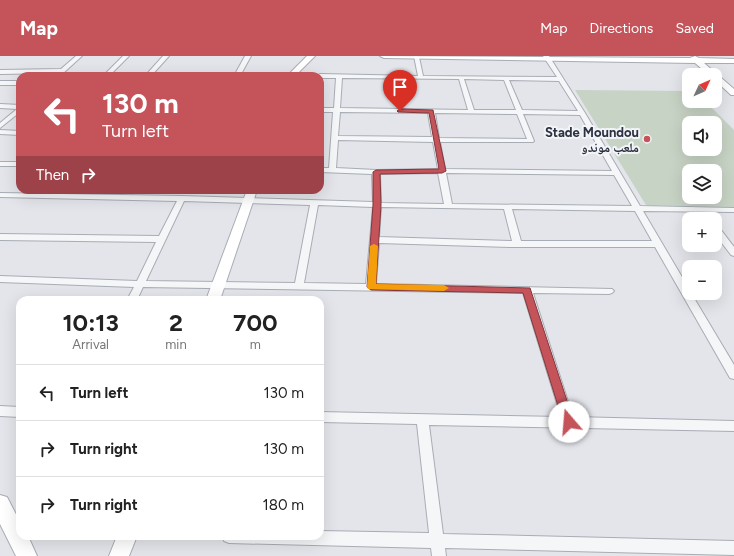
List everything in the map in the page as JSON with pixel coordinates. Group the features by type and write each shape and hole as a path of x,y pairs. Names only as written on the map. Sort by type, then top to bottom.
{"street":[{"path":"0,72 62,71 79,56"},
{"path":"110,72 126,56"},
{"path":"152,72 166,56"},
{"path":"239,72 248,56"},
{"path":"295,72 312,56"},
{"path":"384,56 695,58 734,61"},
{"path":"416,57 421,78"},
{"path":"547,57 582,113 734,375"},
{"path":"695,58 706,68"},
{"path":"324,76 560,79"},
{"path":"332,171 339,77"},
{"path":"461,78 471,112"},
{"path":"334,138 531,141 506,78"},
{"path":"0,83 16,84"},
{"path":"722,83 734,93"},
{"path":"0,106 16,108"},
{"path":"324,110 582,113"},
{"path":"431,111 448,206"},
{"path":"0,126 16,112"},
{"path":"0,132 16,132"},
{"path":"0,164 16,164"},
{"path":"324,170 617,173"},
{"path":"371,287 377,205 376,172"},
{"path":"0,195 28,194"},
{"path":"82,194 182,198 250,195 314,203 377,205 734,210"},
{"path":"215,296 250,195"},
{"path":"134,296 182,198"},
{"path":"299,286 314,203"},
{"path":"507,206 517,244"},
{"path":"0,236 162,239"},
{"path":"722,237 733,250"},
{"path":"374,240 517,244 658,244"},
{"path":"0,279 140,284 609,291"},
{"path":"527,290 569,422"},
{"path":"0,411 16,412"},
{"path":"324,417 734,426"},
{"path":"422,419 439,556"},
{"path":"0,504 16,535"},
{"path":"324,538 734,548"},
{"path":"19,540 27,556"},
{"path":"119,556 126,540"}],"green space":[{"name":"Stade Moundou ملعب موندو","path":"575,90 682,91 682,108 712,108 720,116 682,116 682,156 722,156 722,118 734,130 734,207 646,205"}],"slow traffic":[{"path":"374,246 371,287 444,288"}],"place":[{"name":"Stade Moundou ملعب موندو","path":"647,139"}],"route":[{"path":"400,111 431,111 442,171 376,172 377,205 371,287 527,290 569,422"}]}
